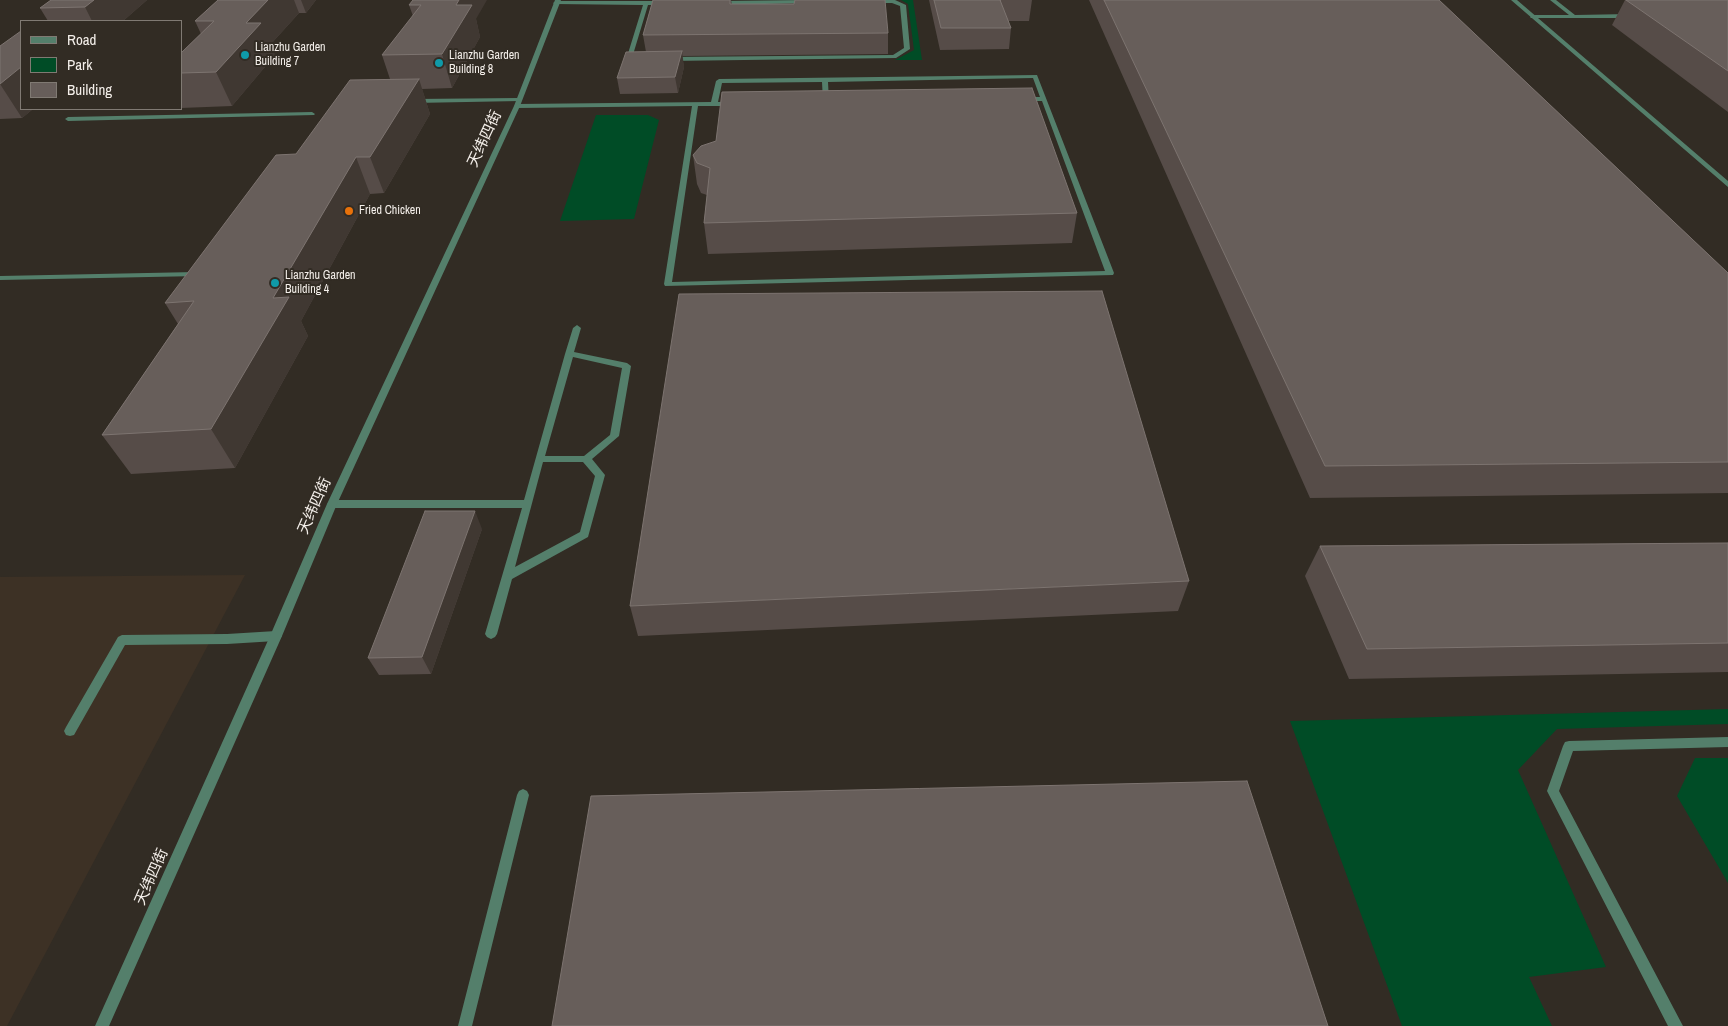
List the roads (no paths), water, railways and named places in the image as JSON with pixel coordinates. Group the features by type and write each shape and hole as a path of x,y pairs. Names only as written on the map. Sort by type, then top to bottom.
{"street":[{"path":"1514,0 1728,185"},
{"path":"1553,0 1574,17"},
{"path":"714,3 820,1"},
{"path":"659,59 894,57 907,49 903,5 892,1 868,1"},
{"path":"557,2 675,3"},
{"name":"天纬四街","path":"102,1026 276,636 332,504 518,103 557,2"},
{"path":"639,60 629,60 646,4"},
{"path":"1533,17 1633,16"},
{"path":"695,104 668,284 1110,273 1035,76 718,81 714,104"},
{"path":"825,80 826,102"},
{"path":"1014,100 1044,99"},
{"path":"403,101 742,104"},
{"path":"816,102 836,102"},
{"path":"68,119 312,114"},
{"path":"0,278 196,274"},
{"path":"491,634 568,354 577,328"},
{"path":"539,459 586,459 614,436 627,366 568,354"},
{"path":"507,577 584,534 600,476 586,459"},
{"path":"332,504 528,504"},
{"path":"70,731 122,640 227,639 276,636"},
{"path":"1676,1026 1553,791 1569,746 1728,742"},
{"path":"466,1026 523,795"}],"place":[{"name":"Lianzhu Garden Building 7","path":"245,55"},
{"name":"Lianzhu Garden Building 8","path":"439,63"},
{"name":"Fried Chicken","path":"349,211"},
{"name":"Lianzhu Garden Building 4","path":"275,283"}]}
